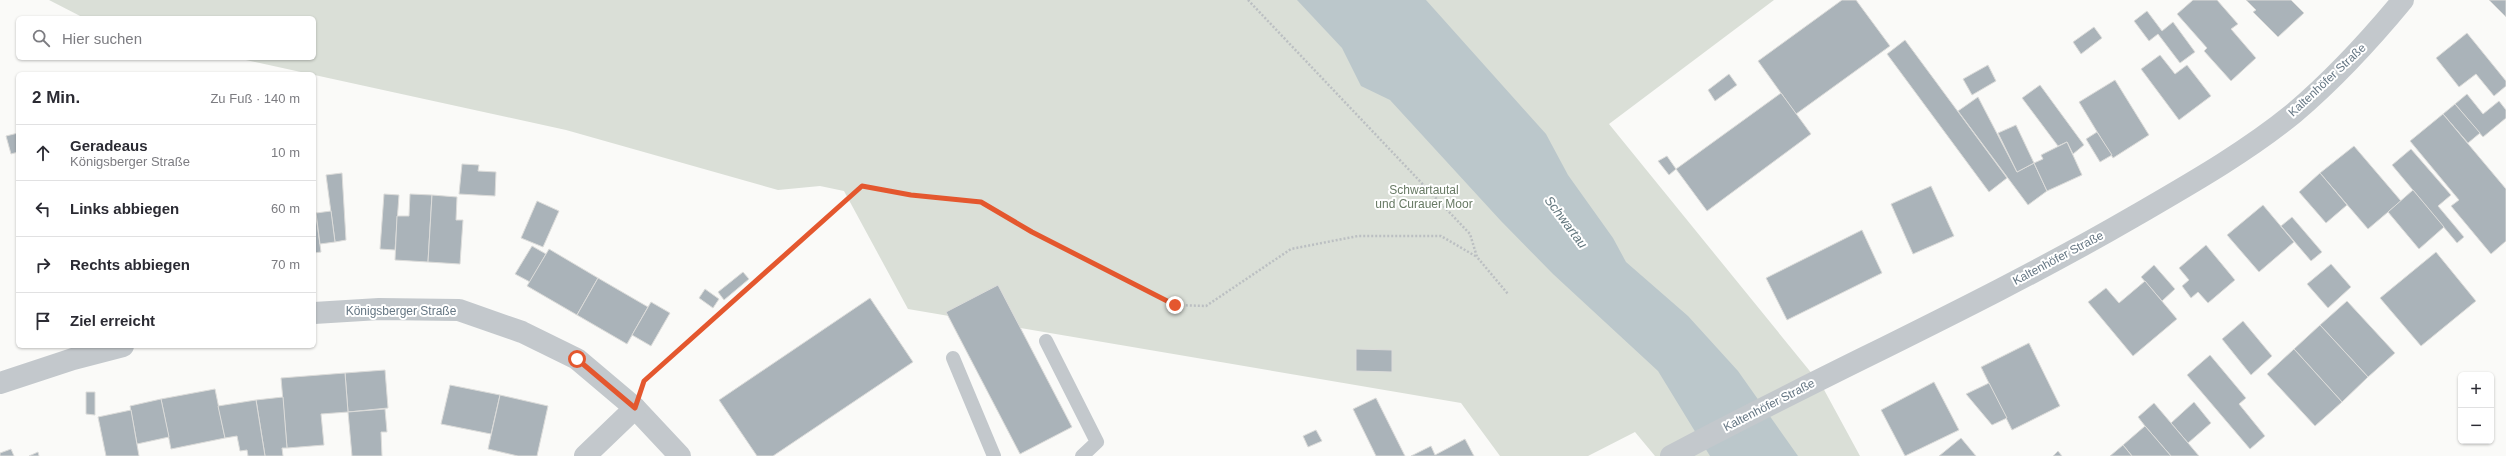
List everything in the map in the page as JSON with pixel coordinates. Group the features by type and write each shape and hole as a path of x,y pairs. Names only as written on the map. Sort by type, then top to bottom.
{"street":[{"name":"Kaltenhöfer Straße","path":"1671,456 1773,402 2067,256 2205,175 2294,113 2374,36 2404,0"},
{"name":"Königsberger Straße","path":"316,313 380,309 459,310 522,332 577,359 635,408 680,456"},
{"path":"0,383 74,359 115,348"},
{"path":"585,456 635,408"}],"lane":[{"path":"1046,341 1097,442 1082,456"},
{"path":"953,358 994,456"}],"path":[{"path":"1248,0 1470,234 1477,257"},
{"path":"635,408 644,381 862,186 911,195 981,202 1032,232 1175,305 1206,306 1291,249 1358,236 1441,236 1477,257 1508,294"}],"green space":[{"name":"Schwartautal und Curauer Moor","path":"49,0 1774,0 1609,124 1822,386 1860,456 1655,456 1635,432 1588,456 1500,456 1461,403 908,309 844,191 820,186 778,190 566,130 316,75 316,72 301,72 246,60 316,60 316,16 80,16"}],"water":[{"name":"Schwartau","path":"1297,0 1426,0 1546,134 1568,175 1613,238 1626,262 1688,316 1738,371 1798,456 1710,456 1658,371 1553,274 1501,221 1390,100 1361,86 1342,48"}],"building":[{"path":"1842,0 1856,0 1890,46 1796,114 1758,61"},
{"path":"2193,0 2217,0 2238,24 2231,29 2256,58 2231,81 2204,51 2207,48 2177,14"},
{"path":"2246,0 2291,0 2304,13 2278,37 2253,12 2256,10"},
{"path":"2489,0 2506,0 2506,17"},
{"path":"2147,11 2162,31 2173,22 2195,52 2180,63 2158,34 2149,41 2134,21"},
{"path":"2094,27 2102,38 2081,54 2073,42"},
{"path":"2467,33 2506,81 2506,86 2494,96 2476,74 2459,87 2436,58"},
{"path":"1905,40 2007,178 1989,192 1887,54"},
{"path":"2160,55 2175,74 2187,65 2211,96 2179,120 2141,69"},
{"path":"1988,65 1996,81 1972,95 1963,79"},
{"path":"1729,74 1737,85 1715,101 1708,90"},
{"path":"2115,80 2149,135 2113,158 2079,102"},
{"path":"2040,85 2084,145 2073,154 2067,142 2058,146 2022,98"},
{"path":"1781,93 1811,134 1707,211 1676,169"},
{"path":"2467,94 2483,114 2499,101 2506,110 2506,118 2483,137 2455,104"},
{"path":"1978,97 2017,172 2034,163 2047,191 2028,205 1958,111"},
{"path":"2455,104 2480,133 2468,143 2443,114"},
{"path":"2443,114 2506,189 2506,241 2491,254 2451,206 2459,200 2410,141"},
{"path":"2016,125 2034,163 2017,172 1998,133"},
{"path":"2097,132 2112,155 2100,162 2086,139"},
{"path":"16,134 16,153 11,154 6,136"},
{"path":"2067,142 2082,175 2047,191 2034,163 2043,159 2041,155"},
{"path":"2354,146 2401,201 2368,229 2320,173"},
{"path":"2411,149 2451,195 2438,206 2464,237 2457,243 2392,165"},
{"path":"1667,156 1676,169 1669,175 1658,161"},
{"path":"462,164 479,165 478,171 496,172 495,196 459,194"},
{"path":"342,173 346,240 335,242 326,175"},
{"path":"2320,173 2347,205 2326,223 2299,192"},
{"path":"1931,186 1954,236 1913,254 1891,204"},
{"path":"2413,190 2444,227 2419,249 2388,212"},
{"path":"384,194 399,195 395,250 380,249"},
{"path":"410,194 432,195 428,262 395,260 397,216 409,216"},
{"path":"432,195 457,197 456,220 463,220 460,264 428,262"},
{"path":"537,201 559,211 543,247 521,238"},
{"path":"2263,205 2294,242 2259,272 2227,235"},
{"path":"331,211 335,242 320,244 316,213"},
{"path":"316,216 321,252 316,253"},
{"path":"2292,217 2322,252 2311,261 2281,226"},
{"path":"1862,230 1882,273 1787,320 1766,278"},
{"path":"2206,245 2235,280 2208,303 2198,292 2191,298 2182,286 2189,280 2179,268"},
{"path":"532,246 546,254 530,282 515,274"},
{"path":"549,249 598,278 577,315 527,286"},
{"path":"2436,252 2476,301 2421,346 2380,298"},
{"path":"2331,264 2351,287 2328,308 2307,284"},
{"path":"2154,265 2175,289 2162,301 2141,277"},
{"path":"743,272 749,279 724,300 718,292"},
{"path":"598,278 648,307 627,344 577,315"},
{"path":"2145,281 2177,319 2133,356 2088,302 2106,288 2119,303"},
{"path":"998,285 1072,427 1020,454 946,312"},
{"path":"705,289 719,299 713,308 699,298"},
{"path":"870,298 913,362 773,456 757,456 719,400"},
{"path":"2347,301 2395,353 2368,377 2320,325"},
{"path":"651,302 670,313 651,346 632,335"},
{"path":"2243,321 2272,356 2251,375 2222,339"},
{"path":"2320,325 2368,377 2342,402 2294,349"},
{"path":"2029,343 2060,406 2012,430 1981,367"},
{"path":"1356,349 1392,350 1392,372 1356,371"},
{"path":"2294,349 2342,402 2315,426 2267,374"},
{"path":"2210,355 2246,398 2239,404 2265,436 2250,449 2187,375"},
{"path":"385,370 388,408 348,412 345,373"},
{"path":"345,373 348,412 321,414 324,445 287,448 281,378"},
{"path":"1934,382 1959,430 1905,456 1881,410"},
{"path":"1989,383 2007,418 1992,425 1966,394"},
{"path":"450,385 500,395 491,434 441,424"},
{"path":"215,389 225,438 171,449 161,399"},
{"path":"86,392 95,392 95,415 86,414"},
{"path":"500,395 548,406 537,456 518,456 488,449"},
{"path":"283,397 287,448 282,448 283,456 265,456 256,400"},
{"path":"1376,398 1405,456 1376,456 1353,409"},
{"path":"161,399 169,437 137,444 130,406"},
{"path":"256,400 265,456 248,456 247,450 240,451 237,436 225,438 218,406"},
{"path":"2194,402 2211,423 2188,443 2171,423"},
{"path":"2154,403 2199,456 2171,456 2145,426 2138,417"},
{"path":"385,409 387,432 381,432 382,456 352,456 348,412"},
{"path":"131,410 139,456 106,456 98,417"},
{"path":"2145,426 2171,456 2132,456 2123,445"},
{"path":"1316,430 1322,441 1308,447 1303,436"},
{"path":"1961,438 1976,456 1939,456"},
{"path":"1465,439 1474,456 1411,456 1431,446 1435,455"},
{"path":"2123,445 2132,456 2110,456"},
{"path":"11,449 14,456 0,456 0,453"},
{"path":"2058,451 2062,456 2053,456"},
{"path":"38,452 39,456 29,456"}],"route":[{"path":"577,359 635,408 644,381 862,186 911,195 981,202 1032,232 1175,305"}]}
